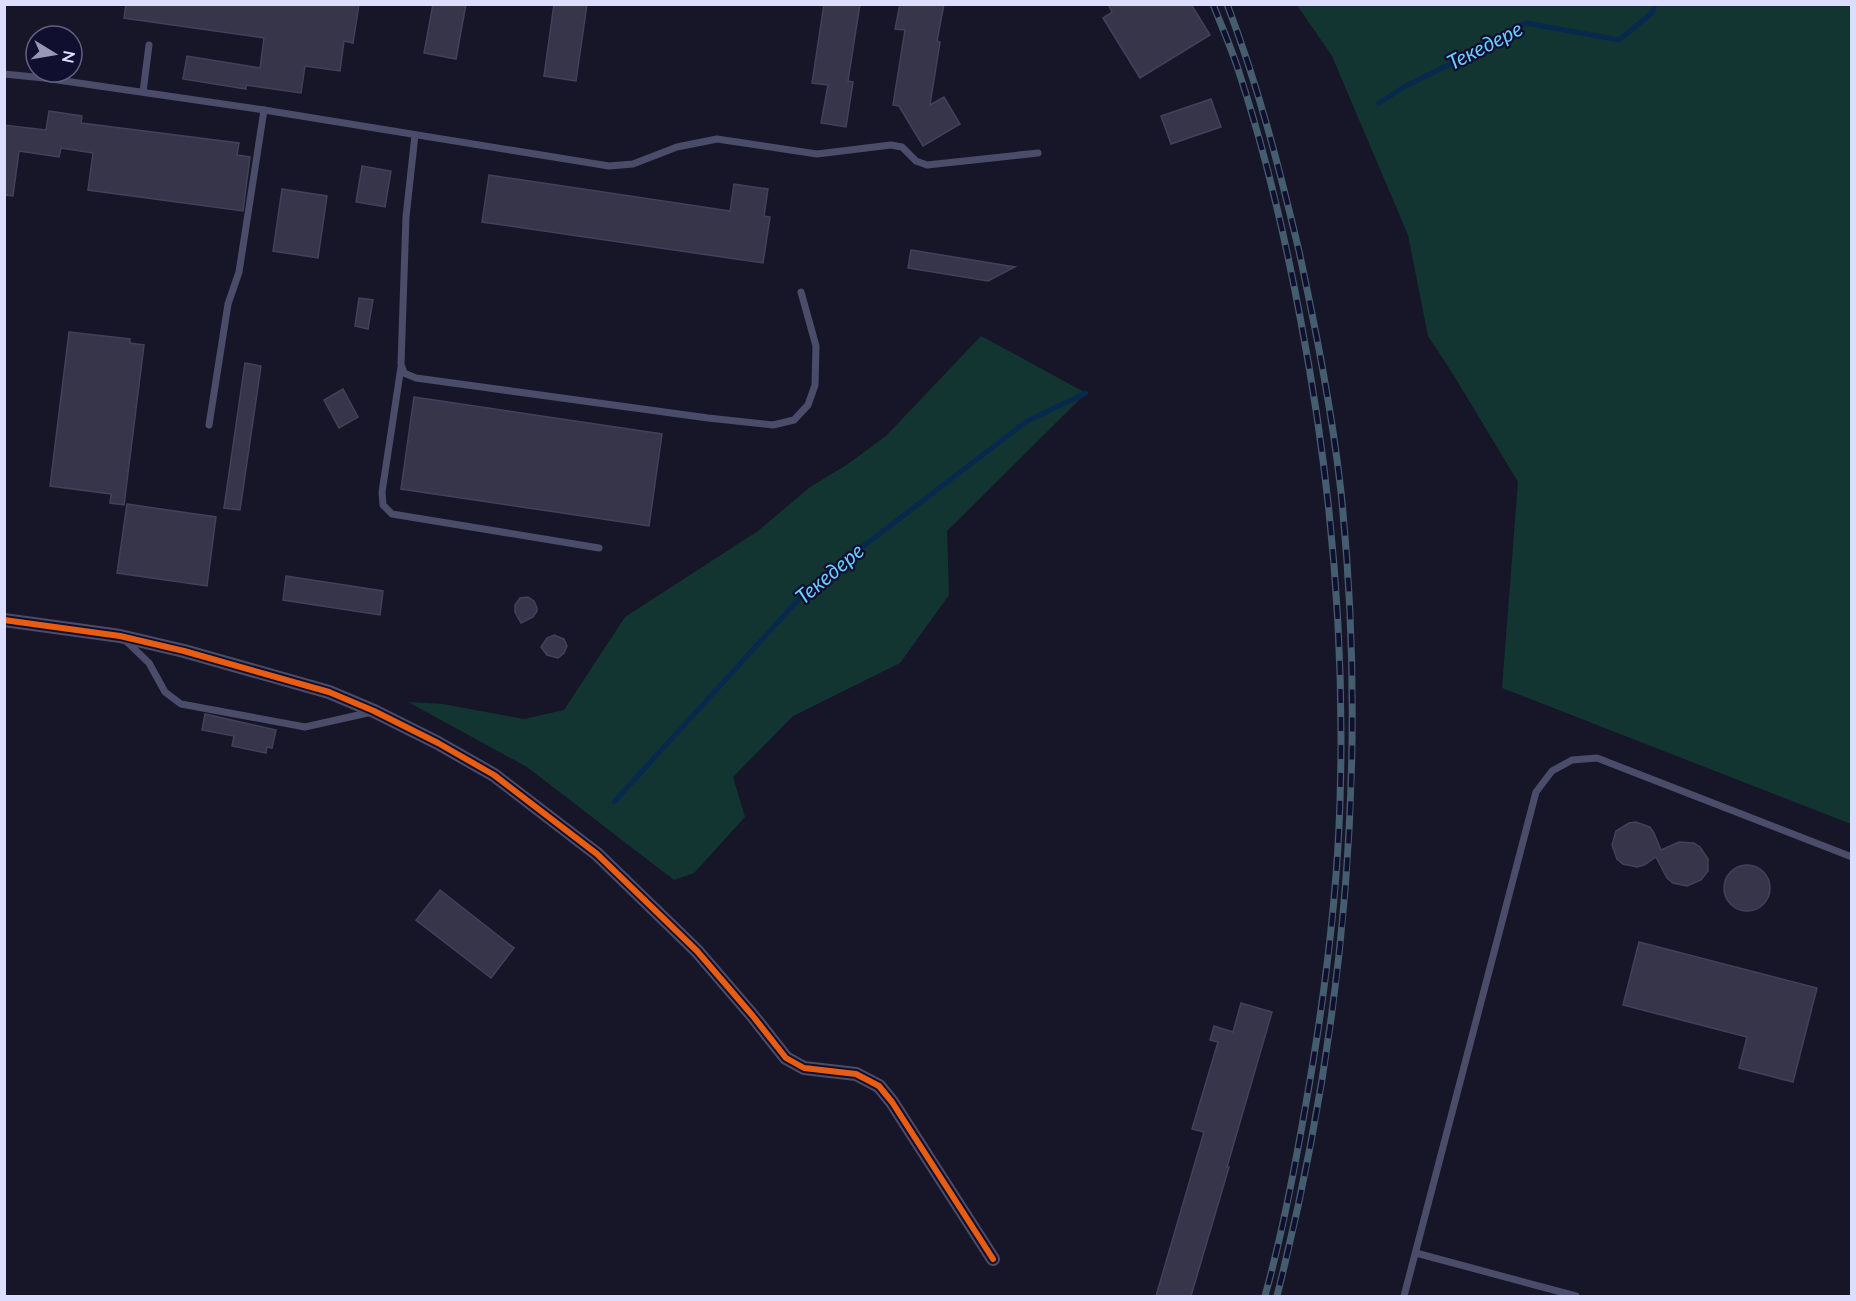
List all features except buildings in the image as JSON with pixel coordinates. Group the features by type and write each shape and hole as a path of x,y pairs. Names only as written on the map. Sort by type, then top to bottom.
{"street":[{"path":"4,620 120,636 184,651 329,692 374,711 438,743 494,776 549,815 597,854 697,951 786,1058 804,1068 856,1074 879,1086 892,1102 993,1259"}],"lane":[{"path":"143,92 149,45"},
{"path":"4,74 264,110 609,166 633,164 677,147 717,139 818,154 891,145 902,147 916,161 927,165 1038,153"},
{"path":"209,425 228,304 239,272 264,110"},
{"path":"415,135 406,217 401,364 382,492 383,505 392,514 599,548"},
{"path":"401,364 404,374 416,378 773,425 794,420 808,405 815,385 816,346 801,292"},
{"path":"120,636 149,663 165,692 181,704 305,727 374,711"},
{"path":"1404,1296 1536,792 1552,771 1572,760 1598,758 1851,857"},
{"path":"1416,1252 1576,1296"}],"green space":[{"path":"1297,5 1851,5 1851,824 1502,688 1518,482 1428,336 1408,235 1332,56"},
{"path":"981,336 1086,393 947,531 949,595 900,663 793,716 733,777 745,817 694,873 674,880 527,767 408,702 443,704 524,719 564,710 625,617 758,531 810,487 848,464 886,436"}],"waterway":[{"name":"Текедере","path":"1379,103 1404,87 1526,23 1619,40 1652,13 1655,4"},
{"name":"Текедере","path":"614,802 810,587 1027,421 1086,393"}],"railway":[{"path":"1213,4 1234,58 1257,129 1281,225 1301,322 1328,501 1338,621 1340,801 1336,879 1328,956 1318,1033 1296,1156 1265,1296"},
{"path":"1227,4 1249,65 1267,126 1299,251 1333,431 1341,492 1349,594 1352,695 1351,796 1345,897 1334,997 1319,1097 1300,1197 1277,1296"}],"cycle path":[{"path":"4,620 120,636 184,651 329,692 374,711 438,743 494,775 597,854 697,951 786,1058 804,1068 856,1074 879,1086 892,1102 993,1259"}]}
